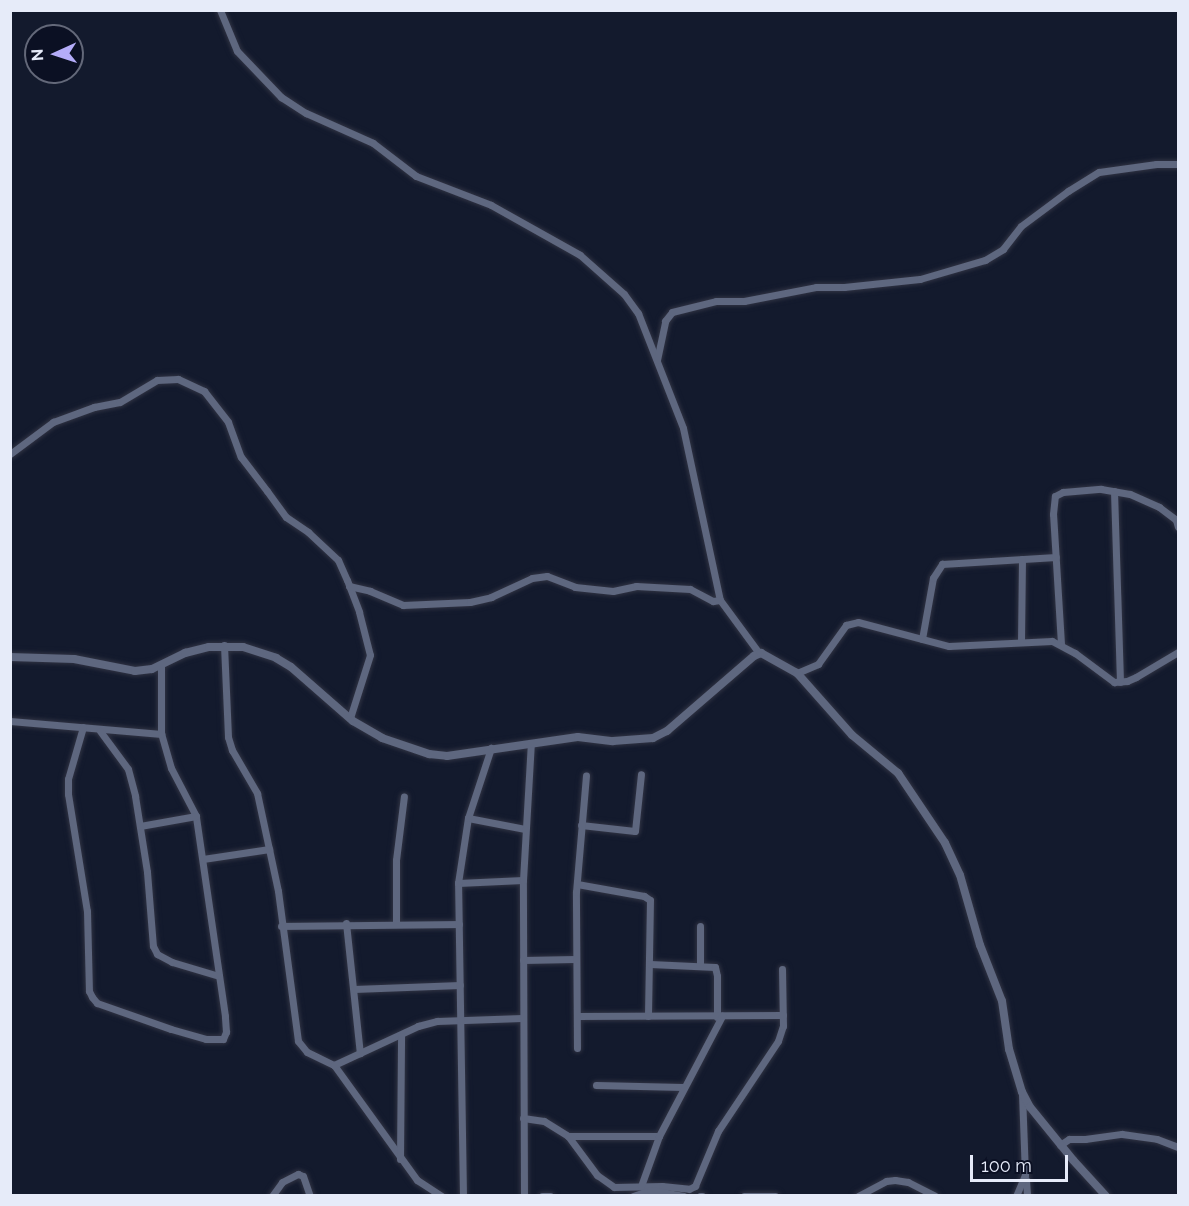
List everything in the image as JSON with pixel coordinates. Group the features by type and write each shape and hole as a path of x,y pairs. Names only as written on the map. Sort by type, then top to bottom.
{"street":[{"path":"220,10 237,51 280,96 306,112 374,143 416,176 491,206 595,266 624,294 638,313 691,457 720,600 759,653 797,673 852,735 898,773 945,843 960,875 980,945 1002,1001 1010,1051 1022,1092 1030,1107 1060,1145 1106,1196"},
{"path":"657,360 665,321 672,312 716,301 744,301 816,287 844,287 920,279 985,260 1003,249 1021,226 1068,191 1099,172 1156,164 1179,164"},
{"path":"10,454 53,422 94,407 120,402 157,380 178,379 204,391 228,423 241,458 280,509 338,560 349,586 370,655 350,718"},
{"path":"1061,644 1053,502 1055,496 1079,490 1130,494 1159,507 1176,520 1179,527"},
{"path":"1114,491 1120,682"},
{"path":"922,639 937,567 958,562 1056,557"},
{"path":"1021,641 1022,559"},
{"path":"349,586 370,591 403,605 470,602 491,597 532,578 547,576 575,587 613,591 636,586 690,589 713,601 720,600"},
{"path":"797,673 818,664 850,623 871,625 958,646 1052,641 1061,644 1102,675 1120,682 1136,677 1179,652"},
{"path":"10,657 74,659 135,671 161,664 185,652 224,645 243,647 276,658 291,667 350,718 382,738 429,754 447,756 578,737 614,741 653,738 682,718 759,653"},
{"path":"224,645 228,737 232,750 257,793 269,849 298,1041 307,1052 334,1065 417,1180 442,1196"},
{"path":"83,727 68,779 68,794 87,911 92,997 97,1003 171,1029 206,1040 223,1039 226,1032 196,816 171,768 161,734 161,664"},
{"path":"10,721 83,727 100,731 161,734"},
{"path":"100,731 128,769 140,826 152,912 153,946 157,954 172,962 219,976"},
{"path":"524,1196 523,880 531,743"},
{"path":"463,1196 458,884 468,818 491,748"},
{"path":"581,825 635,831 641,774"},
{"path":"577,1048 575,959 577,884 586,775"},
{"path":"396,923 396,860 404,796"},
{"path":"140,826 196,816"},
{"path":"468,818 525,829"},
{"path":"203,859 269,849"},
{"path":"458,884 523,880"},
{"path":"577,884 644,896 650,900 648,1016"},
{"path":"281,926 346,923 459,924"},
{"path":"346,923 360,1053"},
{"path":"700,926 700,966"},
{"path":"523,960 575,959"},
{"path":"641,1186 659,1136 719,1016 716,969 650,964"},
{"path":"523,1118 544,1122 568,1136 605,1183 614,1187 641,1186 683,1190 695,1186 718,1131 778,1041 783,1015 782,969"},
{"path":"354,989 460,985"},
{"path":"577,1016 783,1015"},
{"path":"334,1065 401,1036 418,1026 461,1019 522,1018"},
{"path":"400,1159 401,1036"},
{"path":"596,1085 683,1087"},
{"path":"1022,1092 1027,1196"},
{"path":"1060,1145 1069,1139 1122,1134 1157,1139 1179,1147"},
{"path":"568,1136 659,1136"},
{"path":"272,1196 282,1182 298,1174 303,1176 310,1196"},
{"path":"1016,1196 1025,1175"},
{"path":"858,1196 889,1180 908,1182 935,1196"},
{"path":"633,1196 650,1190 683,1196"},
{"path":"542,1196 550,1196"},
{"path":"744,1196 775,1196"}]}
